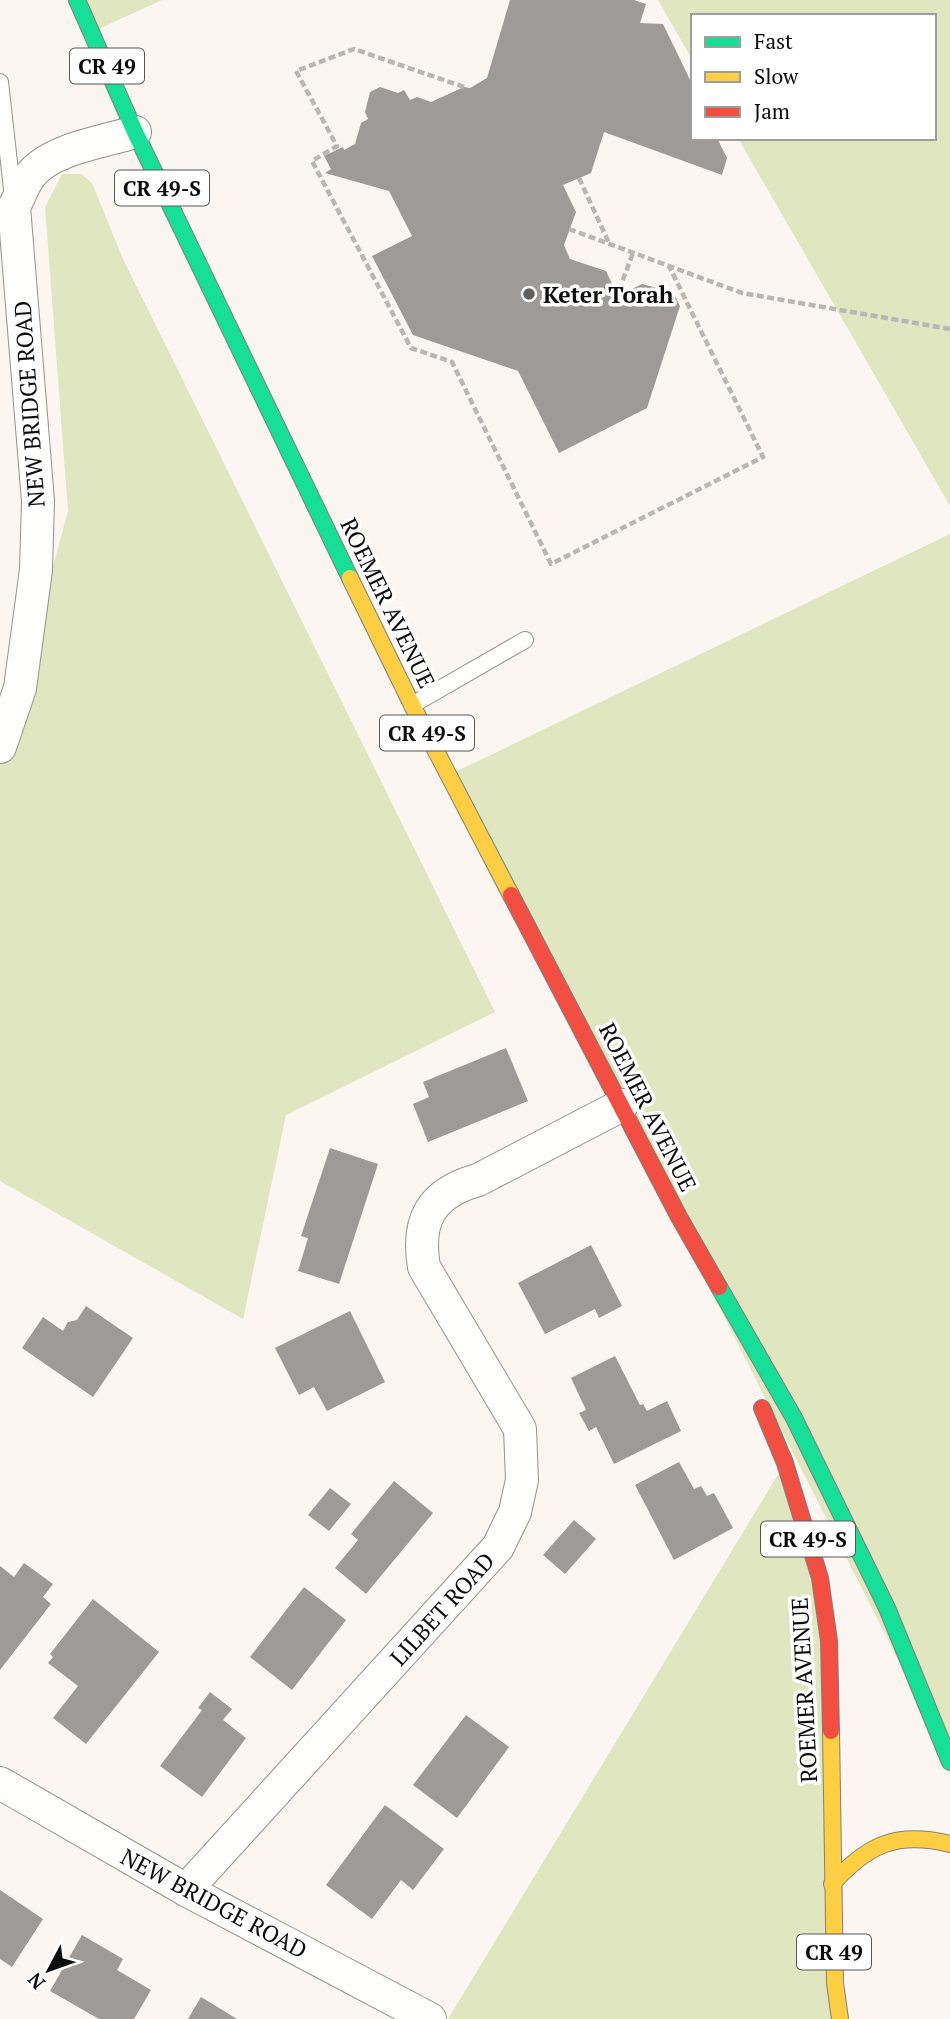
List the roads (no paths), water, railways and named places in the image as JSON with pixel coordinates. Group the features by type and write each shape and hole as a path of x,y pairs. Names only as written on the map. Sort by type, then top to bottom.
{"main road":[{"name":"ROEMER AVENUE","path":"77,0 135,132 412,705 679,1217 794,1418 887,1608 950,1762"},
{"name":"ROEMER AVENUE","path":"679,1217 737,1352"},
{"name":"ROEMER AVENUE","path":"753,1389 785,1463 820,1577 829,1641 835,1983 841,2019"},
{"path":"832,1884 849,1863 876,1846 906,1838 933,1839 950,1844"}],"street":[{"path":"15,207 27,179 38,167 57,156 135,132"},
{"name":"NEW BRIDGE ROAD","path":"0,747 20,688 36,570 38,501 15,207"},
{"name":"LILBET ROAD","path":"186,1890 498,1547 514,1512 522,1480 520,1429 424,1267 420,1245 425,1220 438,1200 458,1186 478,1181 622,1105"},
{"name":"NEW BRIDGE ROAD","path":"0,1783 186,1890 430,2019"}],"lane":[{"path":"0,82 15,207"},
{"path":"412,705 525,640"}],"place":[{"name":"Keter Torah","path":"529,294"}]}
